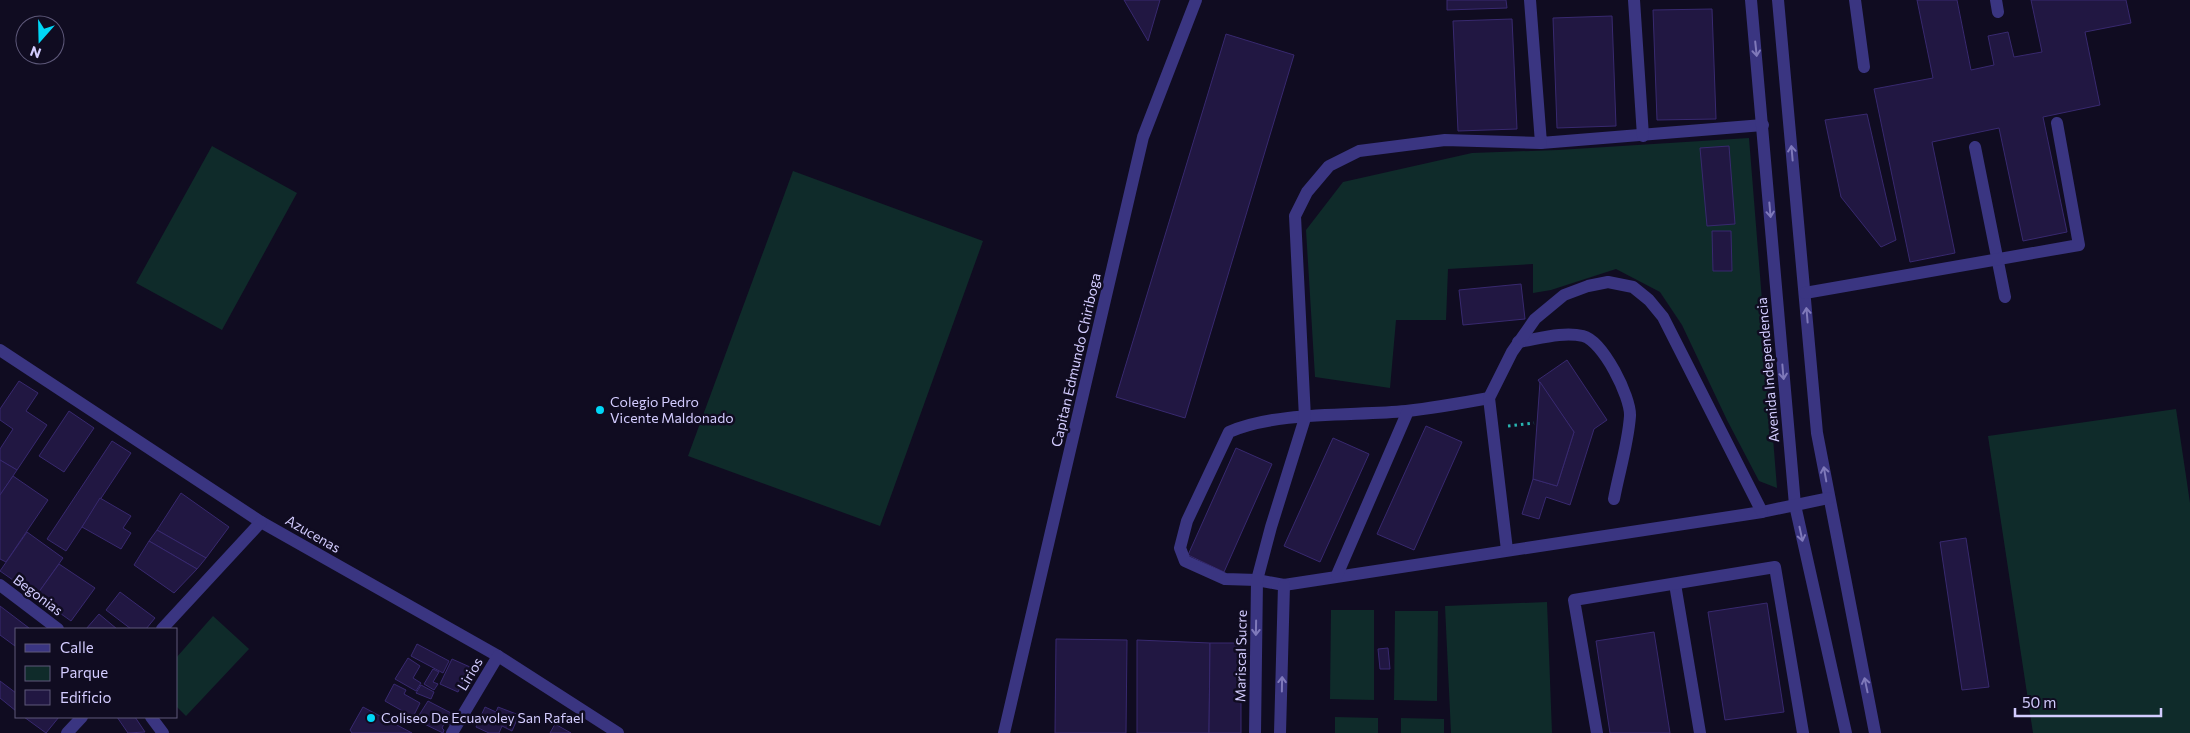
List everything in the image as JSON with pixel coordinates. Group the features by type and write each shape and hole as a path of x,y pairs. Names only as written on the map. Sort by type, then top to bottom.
{"street":[{"name":"Capitan Edmundo Chiriboga","path":"1004,733 1143,138 1196,0"},
{"path":"1530,0 1541,143"},
{"path":"1634,0 1643,136"},
{"name":"Avenida Independencia","path":"1751,0 1795,504 1846,733"},
{"path":"1778,0 1818,433 1875,733"},
{"path":"1854,0 1864,67"},
{"path":"1805,293 2079,244 2057,123"},
{"path":"1305,418 1295,216 1313,186 1329,166 1359,151 1445,140 1541,143 1643,136 1763,124"},
{"path":"1974,147 2005,296"},
{"path":"1507,550 1489,398 1518,342 1534,319 1564,295 1588,286 1608,282 1633,287 1649,300 1663,317 1762,512"},
{"path":"1518,342 1556,336 1584,336 1604,353 1623,390 1630,414 1614,499"},
{"name":"Azucenas","path":"0,350 261,522 498,656 618,733"},
{"path":"1489,398 1408,411 1247,424 1229,432 1187,521 1180,548 1185,561 1226,579 1257,580 1284,585 1337,575 1762,512 1829,498"},
{"path":"1337,575 1408,411"},
{"name":"Mariscal Sucre","path":"1255,733 1257,580 1271,526 1305,418"},
{"path":"163,628 261,522"},
{"path":"1597,733 1574,600 1775,567 1803,733"},
{"path":"1675,584 1700,733"},
{"path":"1280,733 1284,585"},
{"name":"Begonias","path":"0,586 57,628"},
{"name":"Lirios","path":"452,733 498,656"},
{"path":"67,733 81,718"},
{"path":"152,718 163,733"}],"path":[{"path":"1492,427 1534,423"}],"green space":[{"path":"1749,138 1777,488 1759,481 1727,420 1682,325 1660,292 1616,269 1551,290 1533,293 1533,264 1448,269 1446,320 1396,320 1390,388 1315,377 1306,230 1343,182 1472,153 1558,150"},
{"path":"212,146 297,193 222,330 136,283"},
{"path":"793,171 983,241 880,526 688,456"},
{"path":"2176,409 2190,503 2190,733 2033,733 1988,436"},
{"path":"1547,602 1552,733 1451,733 1445,606"},
{"path":"1331,610 1374,610 1374,700 1330,699"},
{"path":"1395,611 1438,611 1437,701 1394,700"},
{"path":"213,616 249,649 186,716 178,708 178,656"},
{"path":"1335,717 1378,718 1378,733 1335,733"},
{"path":"1401,718 1444,719 1444,733 1401,733"}],"building":[{"path":"1124,0 1160,0 1148,41"},
{"path":"1447,0 1506,0 1507,8 1447,10"},
{"path":"1917,0 1957,0 1971,70 1994,65 1988,36 2008,32 2014,57 2042,52 2031,0 2126,0 2131,23 2085,32 2100,105 2043,117 2067,232 2023,241 1999,128 1932,142 1955,253 1910,262 1874,89 1933,78"},
{"path":"1712,9 1716,119 1657,120 1653,10"},
{"path":"1612,16 1616,126 1557,128 1553,18"},
{"path":"1512,19 1517,129 1458,131 1453,21"},
{"path":"1226,34 1294,55 1185,418 1116,397"},
{"path":"1867,114 1896,240 1881,247 1841,197 1825,120"},
{"path":"1729,146 1735,224 1707,226 1700,148"},
{"path":"1712,231 1731,231 1732,271 1713,271"},
{"path":"1521,284 1525,319 1463,325 1459,290"},
{"path":"1567,360 1607,420 1594,429 1570,505 1546,497 1539,519 1522,514 1533,479 1557,486 1574,432 1538,380"},
{"path":"19,381 38,393 26,411 47,425 17,470 0,460 0,449 13,429 0,420 0,409"},
{"path":"1540,382 1574,432 1557,486 1533,479"},
{"path":"69,411 94,428 64,472 39,456"},
{"path":"1426,426 1462,442 1414,550 1377,534"},
{"path":"1333,438 1369,454 1320,562 1284,546"},
{"path":"112,441 131,453 66,551 47,539"},
{"path":"1236,448 1272,464 1224,572 1188,555"},
{"path":"0,460 17,470 0,495"},
{"path":"13,476 48,500 6,562 0,559 0,495"},
{"path":"181,493 229,527 206,558 157,530"},
{"path":"100,498 131,516 123,528 131,533 121,549 82,527"},
{"path":"157,530 206,558 197,569 149,541"},
{"path":"27,532 63,558 36,596 0,571"},
{"path":"1966,538 1989,687 1962,690 1940,542"},
{"path":"149,541 197,569 174,593 134,565"},
{"path":"59,564 95,588 71,621 36,596"},
{"path":"120,592 155,618 147,628 130,628 106,610"},
{"path":"1767,603 1784,712 1725,720 1708,612"},
{"path":"0,606 29,628 15,628 15,646 0,635"},
{"path":"99,614 116,628 87,628"},
{"path":"1654,632 1670,733 1610,733 1596,641"},
{"path":"1056,639 1127,640 1126,733 1055,733"},
{"path":"1137,640 1210,643 1209,733 1137,733"},
{"path":"1210,643 1241,643 1241,733 1209,733"},
{"path":"417,644 449,661 443,673 411,656"},
{"path":"1388,648 1390,669 1380,669 1378,649"},
{"path":"408,658 420,666 413,678 421,683 416,691 395,679"},
{"path":"452,659 470,667 458,692 440,684"},
{"path":"433,669 439,672 433,682 438,684 434,690 424,684"},
{"path":"0,681 15,692 15,710 0,698"},
{"path":"394,684 406,690 404,694 420,703 413,717 385,701"},
{"path":"421,685 434,692 431,699 416,693"},
{"path":"428,701 453,714 451,725 444,724 442,728 444,730 443,733 416,720"},
{"name":"Coliseo De Ecuavoley San Rafael","path":"363,707 412,733 352,733 350,730"},
{"path":"485,707 496,712 498,707 519,715 512,731 502,726 499,733 489,733 476,727"},
{"path":"25,718 58,718 46,733"},
{"path":"118,718 136,718 145,732 128,733"},
{"path":"555,724 571,733 550,733"}],"place":[{"name":"Colegio Pedro Vicente Maldonado","path":"600,410"},
{"name":"Coliseo De Ecuavoley San Rafael","path":"371,718"}]}
